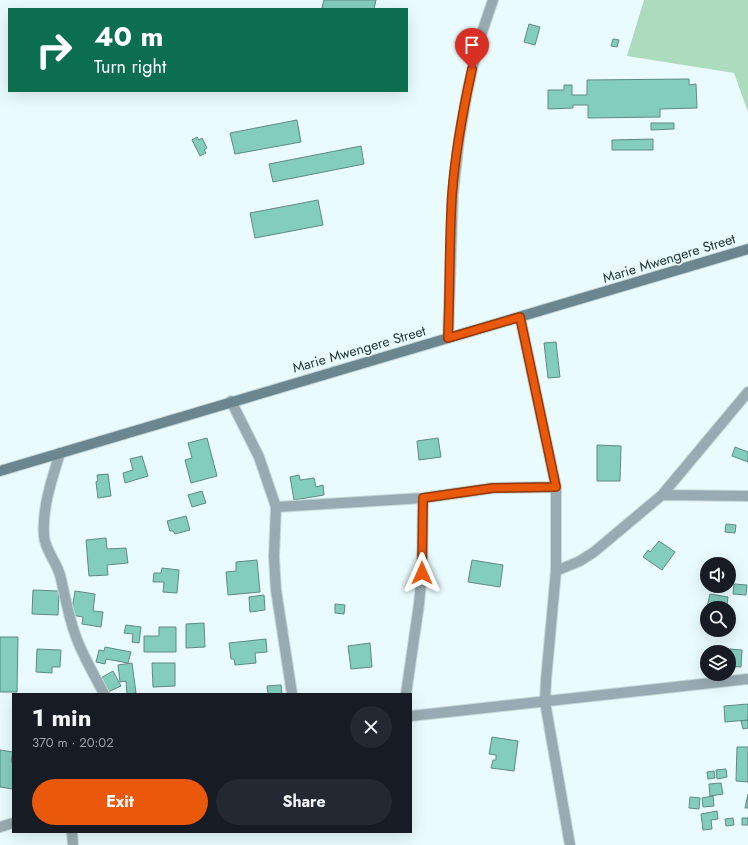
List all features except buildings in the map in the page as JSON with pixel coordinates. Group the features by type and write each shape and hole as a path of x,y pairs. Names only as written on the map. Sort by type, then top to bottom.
{"main road":[{"name":"Marie Mwengere Street","path":"0,471 231,401 748,249"}],"street":[{"path":"448,338 452,194 459,140 467,93 478,44 493,0"},
{"path":"520,317 556,487 556,571 546,673 545,702 570,845"},
{"path":"556,571 580,561 594,552 662,496 748,392"},
{"path":"231,401 259,457 276,507 274,557 276,590 292,693"},
{"path":"60,453 49,487 44,522 44,538 48,550 60,574 75,635 103,693"},
{"path":"276,507 423,498 493,488 556,487"},
{"path":"662,496 748,496"},
{"path":"406,693 420,604 423,498"},
{"path":"412,716 748,679"},
{"path":"0,827 12,823"},
{"path":"72,833 73,845"}],"green space":[{"path":"644,0 748,0 748,112 734,73 627,56"}],"route":[{"path":"422,573 423,498 493,488 556,487 520,317 448,338 452,194 459,140 472,69"}]}
